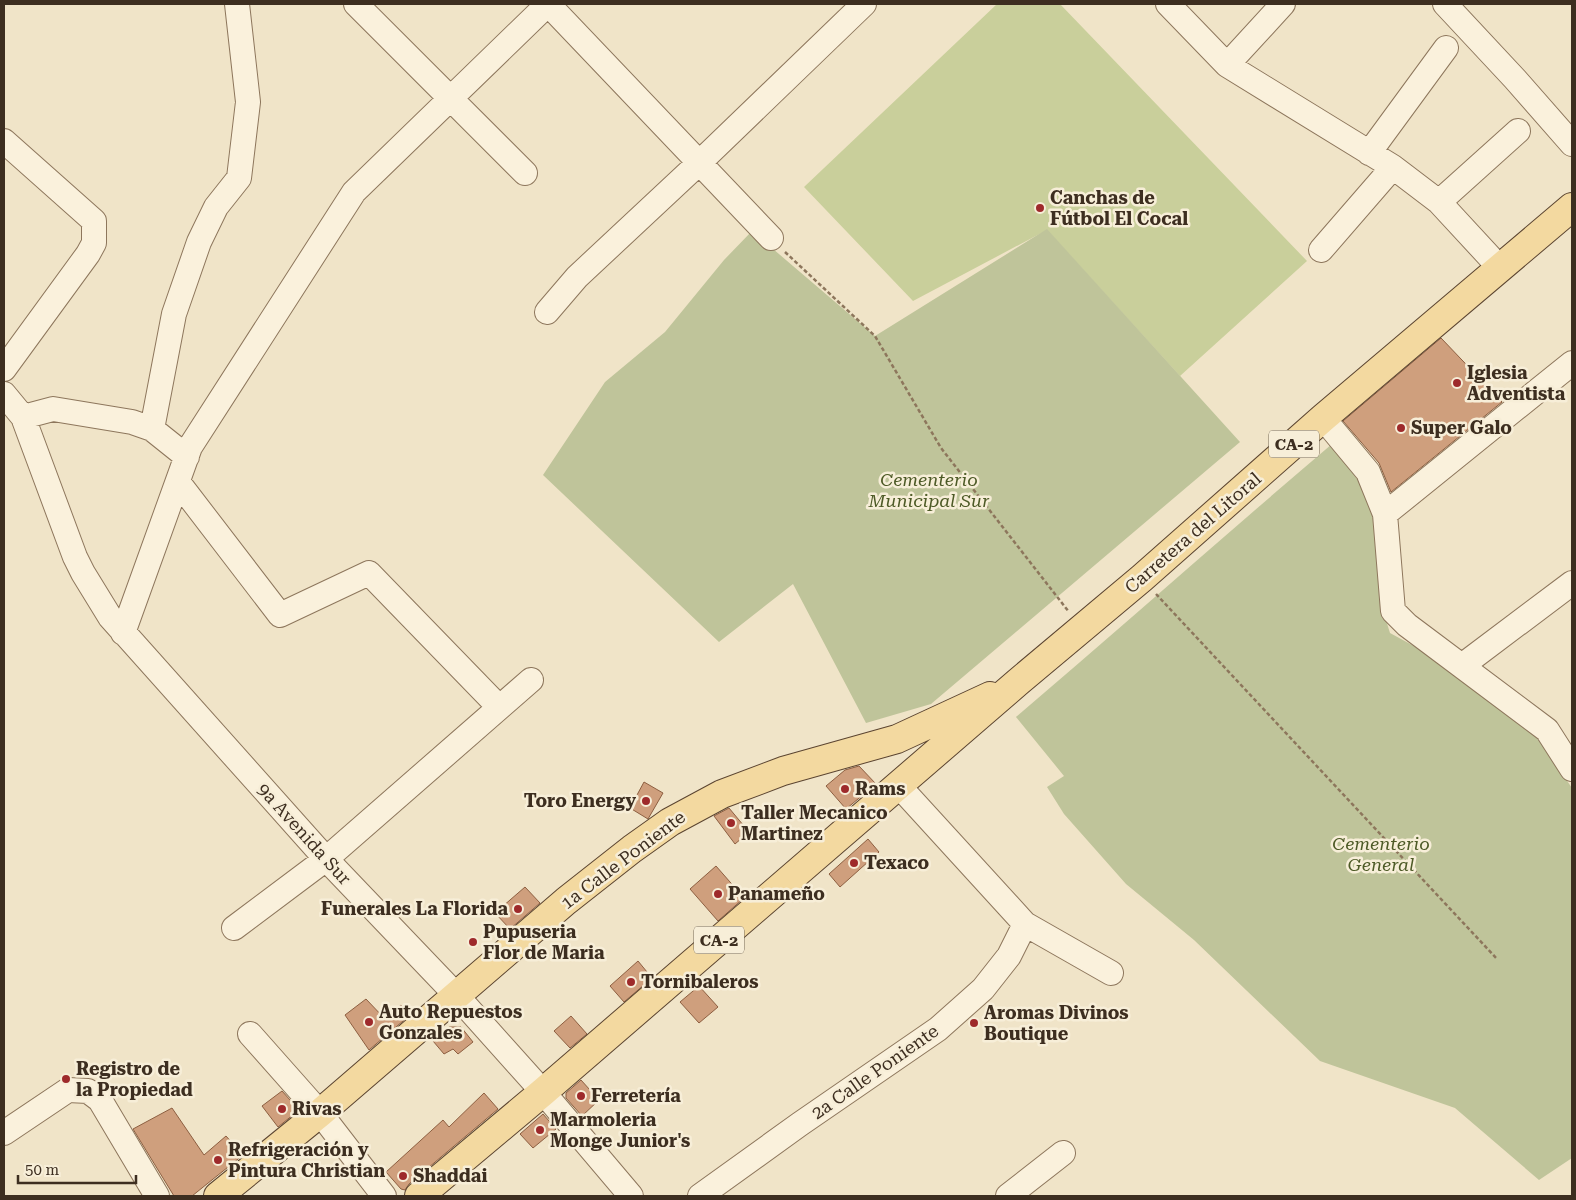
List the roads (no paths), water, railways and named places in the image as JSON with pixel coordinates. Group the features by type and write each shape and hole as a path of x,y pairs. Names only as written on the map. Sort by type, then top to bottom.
{"main road":[{"name":"Carretera del Litoral","path":"1018,682 1083,629 1323,418 1572,207"},
{"name":"1a Calle Poniente","path":"218,1196 320,1113 566,902 632,849 670,822 722,794 783,771 897,739 1018,682"},
{"name":"CA-2","path":"418,1196 543,1092 1018,682"},
{"path":"897,739 905,744 912,753 912,760 904,782"}],"street":[{"path":"152,429 174,314 199,242 216,207 240,178 248,102 237,4"},
{"path":"356,4 524,173"},
{"path":"116,625 178,482 190,447 354,192 548,4 771,238"},
{"path":"548,312 577,277 864,4"},
{"path":"1168,4 1227,64 1393,167 1439,202 1500,268"},
{"path":"1227,64 1283,4"},
{"path":"1445,4 1572,144"},
{"path":"1369,153 1446,48"},
{"path":"1439,202 1518,131"},
{"path":"4,141 94,222 94,243 4,369"},
{"path":"1321,250 1393,167"},
{"path":"1385,514 1572,363"},
{"path":"4,394 24,417 53,409 132,422 152,429 187,457"},
{"name":"9a Avenida Sur","path":"24,417 75,557 116,625 326,859 457,996 543,1092 631,1196"},
{"path":"1323,418 1368,472 1385,514 1393,612 1547,730 1563,736 1572,768"},
{"path":"178,482 280,615 369,573 499,707"},
{"path":"1462,665 1572,583"},
{"path":"234,928 326,859 531,680"},
{"path":"904,782 1025,924 1111,973"},
{"name":"2a Calle Poniente","path":"700,1196 938,1029 983,989 1009,956 1025,924"},
{"path":"250,1034 320,1113 384,1196"},
{"path":"4,1133 78,1090"},
{"path":"4,1148 78,1090"},
{"path":"78,1090 100,1100 157,1196"},
{"path":"1008,1196 1062,1153"}],"place":[{"name":"Canchas de Fútbol El Cocal","path":"1040,208"},
{"name":"Iglesia Adventista","path":"1457,383"},
{"name":"Super Galo","path":"1401,428"},
{"name":"Rams","path":"845,789"},
{"name":"Toro Energy","path":"646,801"},
{"name":"Taller Mecanico Martinez","path":"731,823"},
{"name":"Texaco","path":"854,863"},
{"name":"Panameño","path":"718,894"},
{"name":"Funerales La Florida","path":"518,909"},
{"name":"Pupuseria Flor de Maria","path":"473,942"},
{"name":"Tornibaleros","path":"631,982"},
{"name":"Auto Repuestos Gonzales","path":"369,1022"},
{"name":"Aromas Divinos Boutique","path":"974,1023"},
{"name":"Registro de la Propiedad","path":"66,1079"},
{"name":"Ferretería","path":"581,1096"},
{"name":"Rivas","path":"282,1109"},
{"name":"Marmoleria Monge Junior's","path":"540,1130"},
{"name":"Refrigeración y Pintura Christian","path":"218,1160"},
{"name":"Shaddai","path":"403,1176"}],"park label":[{"name":"Cementerio Municipal Sur","path":"929,490"},
{"name":"Cementerio General","path":"1381,854"}]}
